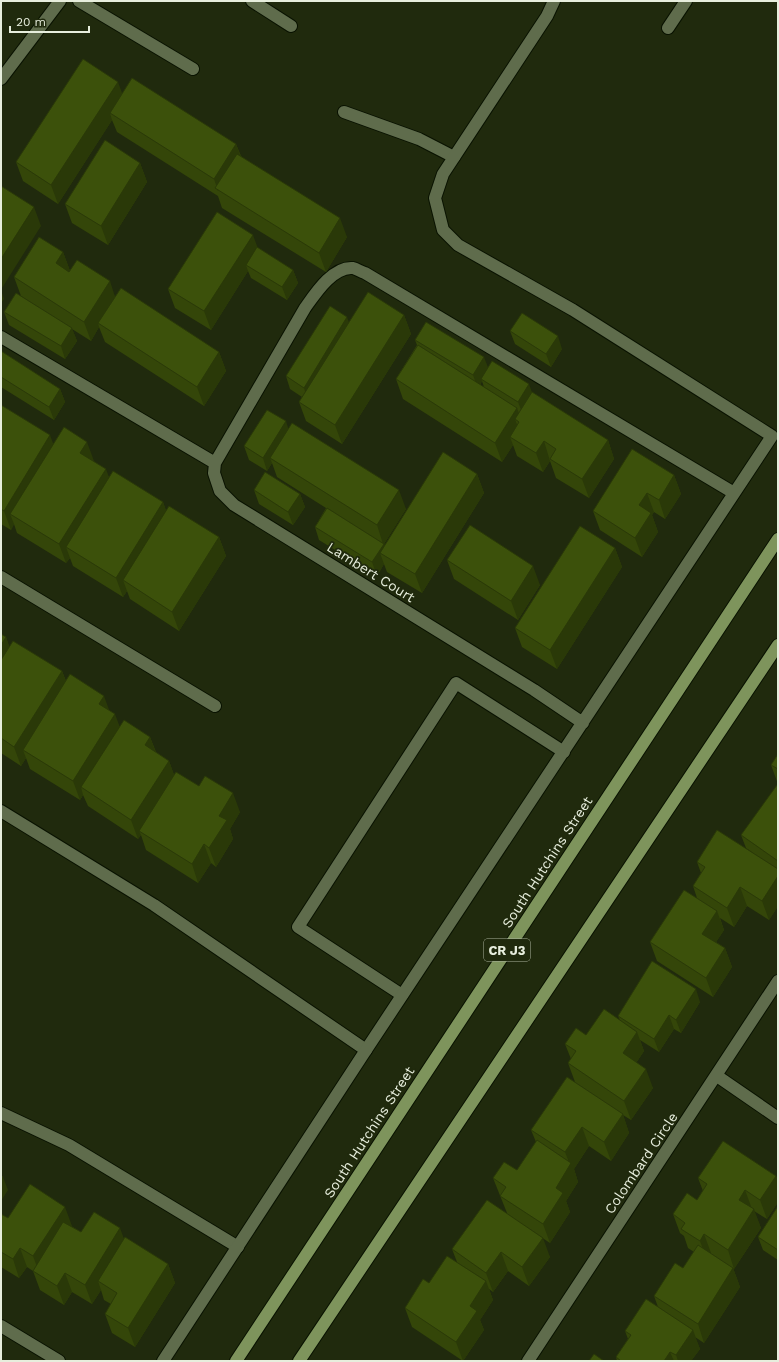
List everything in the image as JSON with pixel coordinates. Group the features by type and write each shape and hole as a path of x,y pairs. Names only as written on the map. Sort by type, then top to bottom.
{"main road":[{"name":"South Hutchins Street","path":"236,1361 778,539"},
{"path":"300,1361 778,645"}],"street":[{"path":"1,79 60,1"},
{"path":"79,1 193,69"},
{"path":"252,1 291,26"},
{"path":"163,1361 366,1050 772,436 573,310 458,245 443,230 435,198 443,174 547,16 554,1"},
{"path":"668,28 686,1"},
{"path":"344,112 419,138 454,156"},
{"path":"1,337 215,463 305,308 319,289 337,272 352,268 365,273 734,493"},
{"name":"Lambert Court","path":"215,463 214,473 220,491 234,505 534,690 583,723"},
{"path":"1,577 215,706"},
{"path":"402,996 298,926 456,683 564,752"},
{"path":"1,811 154,905 366,1050"},
{"name":"Colombard Circle","path":"528,1361 717,1076 778,981"},
{"path":"717,1076 778,1118"},
{"path":"1,1113 69,1145 238,1246"},
{"path":"1,1326 59,1361"}],"building":[{"path":"83,59 118,82 51,185 16,162"},
{"path":"132,78 236,144 214,179 110,113"},
{"path":"105,140 140,163 101,226 65,204"},
{"path":"237,154 340,218 319,253 215,188"},
{"path":"1,186 34,207 1,259"},
{"path":"217,212 253,235 204,311 168,289"},
{"path":"39,237 63,252 56,263 69,272 77,260 110,281 84,322 14,277"},
{"path":"257,247 293,270 282,287 246,265"},
{"path":"121,288 219,352 197,387 98,323"},
{"path":"368,292 404,315 335,425 299,402"},
{"path":"16,293 72,328 61,346 4,312"},
{"path":"330,306 347,317 304,388 286,376"},
{"path":"522,313 558,336 546,354 510,331"},
{"path":"426,322 484,357 473,375 415,340"},
{"path":"418,345 517,408 495,443 396,379"},
{"path":"1,351 60,389 49,407 1,377"},
{"path":"492,361 529,384 518,402 481,379"},
{"path":"532,392 608,440 582,479 550,459 556,449 544,441 536,453 510,437 519,422 515,419"},
{"path":"1,405 50,435 4,511 1,509"},
{"path":"267,410 286,421 263,458 244,446"},
{"path":"292,423 399,490 377,525 270,458"},
{"path":"64,427 87,442 80,453 106,469 59,544 10,514"},
{"path":"632,449 674,475 659,500 647,493 639,505 651,513 635,538 593,511"},
{"path":"443,452 477,474 415,574 380,553"},
{"path":"113,471 163,502 116,578 66,547"},
{"path":"265,472 300,494 288,512 254,490"},
{"path":"169,506 219,537 172,612 123,580"},
{"path":"327,508 384,544 372,562 315,527"},
{"path":"470,525 533,566 511,601 447,560"},
{"path":"580,526 615,548 550,650 515,628"},
{"path":"1,634 6,637 1,645"},
{"path":"13,641 62,671 14,747 1,738 1,660"},
{"path":"70,674 104,696 99,704 115,714 73,781 23,750"},
{"path":"124,720 150,737 145,745 169,761 131,820 81,787"},
{"path":"778,754 778,769 771,765"},
{"path":"176,772 199,786 205,776 233,793 219,816 227,820 209,848 204,844 192,864 139,831"},
{"path":"778,785 778,861 741,835"},
{"path":"717,830 778,869 778,876 762,901 740,887 727,908 693,886 705,867 697,862"},
{"path":"684,890 717,911 702,934 725,948 706,978 650,942"},
{"path":"652,961 696,989 676,1020 669,1015 654,1039 618,1016"},
{"path":"604,1009 637,1032 623,1053 646,1069 624,1101 568,1063 576,1051 565,1044 576,1028 586,1035"},
{"path":"567,1077 623,1114 604,1142 582,1127 565,1152 531,1130"},
{"path":"537,1140 571,1163 556,1188 563,1193 543,1224 500,1196 506,1187 493,1178 504,1162 517,1170"},
{"path":"723,1141 776,1176 760,1200 745,1190 739,1200 754,1209 728,1250 704,1234 700,1241 681,1229 685,1223 673,1214 687,1193 697,1200 707,1184 698,1178"},
{"path":"30,1184 65,1207 33,1256 20,1248 13,1259 1,1252 1,1214 8,1218"},
{"path":"487,1200 543,1238 522,1267 501,1252 486,1273 452,1249"},
{"path":"778,1206 778,1250 758,1237"},
{"path":"94,1212 120,1228 85,1285 65,1273 57,1286 33,1271 63,1222 81,1232"},
{"path":"125,1237 168,1264 128,1328 105,1314 117,1293 98,1281"},
{"path":"698,1245 733,1268 698,1324 654,1296 675,1263 683,1268"},
{"path":"447,1256 486,1281 470,1306 477,1311 456,1342 405,1308 423,1279 429,1283"},
{"path":"646,1299 693,1330 676,1355 670,1352 664,1361 621,1361 616,1357 631,1335 625,1331"},
{"path":"594,1354 604,1361 589,1361"}]}
